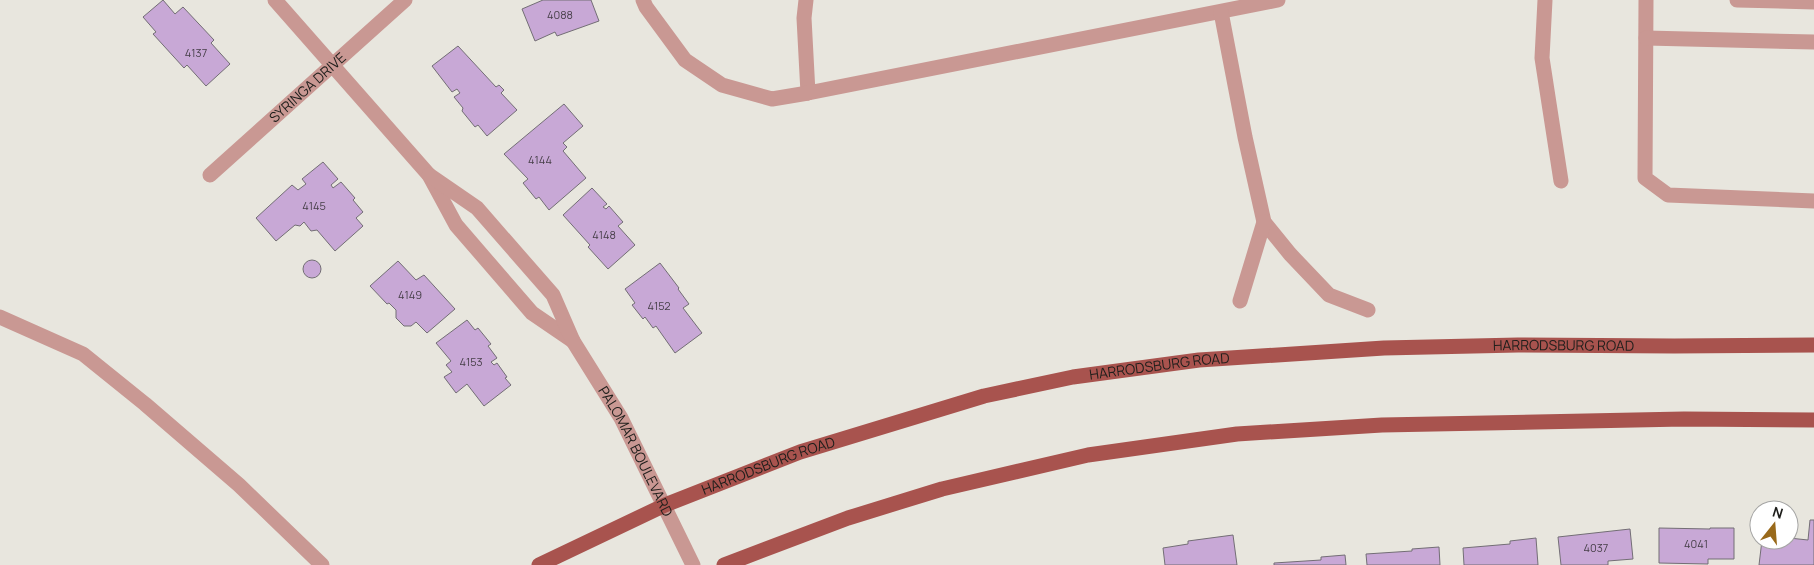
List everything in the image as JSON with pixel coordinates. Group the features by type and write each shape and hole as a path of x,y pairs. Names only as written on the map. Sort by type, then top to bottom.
{"main road":[{"name":"HARRODSBURG ROAD","path":"539,565 665,506 800,452 984,396 1073,377 1199,360 1384,348 1518,345 1814,346"},
{"path":"724,565 848,518 942,489 1088,455 1237,434 1382,425 1684,419 1814,420"}],"street":[{"name":"PALOMAR BOULEVARD","path":"275,0 429,175 456,225 532,313 573,341"},
{"name":"SYRINGA DRIVE","path":"210,175 404,0"},
{"path":"643,0 646,7 685,60 722,85 772,99 1278,0"},
{"path":"806,0 804,18 808,93"},
{"path":"1545,0 1542,58 1561,181"},
{"path":"1646,0 1645,178 1668,195 1814,202"},
{"path":"1737,0 1814,2"},
{"path":"1221,12 1245,137 1264,222 1290,254 1329,294 1368,310"},
{"path":"1646,38 1814,42"},
{"name":"PALOMAR BOULEVARD","path":"429,175 477,208 553,295 573,341 621,418 693,565"},
{"path":"1240,301 1264,222"},
{"path":"0,316 83,354 145,404 239,485 322,565"}],"building":[{"path":"163,0 175,14 183,7 214,40 211,43 230,64 206,86 187,65 184,68 153,34 156,32 143,17"},
{"path":"543,0 591,0 599,21 557,36 555,32 535,41 522,9"},
{"path":"458,46 496,87 499,85 504,90 501,93 517,110 487,136 478,125 475,127 462,111 463,108 454,97 460,93 457,89 452,92 432,66"},
{"path":"564,104 583,126 563,143 567,147 563,151 586,178 549,210 539,197 536,199 523,183 528,179 504,154"},
{"path":"323,162 338,179 331,185 333,188 341,182 355,198 353,200 363,212 356,218 363,226 335,251 317,230 311,231 304,222 300,226 295,225 276,241 256,218 292,185 298,190 306,184 302,179"},
{"path":"592,188 607,204 603,207 606,209 609,206 623,222 618,226 635,245 608,269 588,247 590,245 563,215"},
{"path":"312,260 318,263 321,269 318,275 312,278 306,275 303,269 306,263"},
{"path":"398,261 416,280 424,275 455,309 427,333 416,322 411,326 404,326 396,318 396,310 389,303 387,304 370,286"},
{"path":"660,263 689,304 683,308 702,333 675,353 656,326 653,328 645,317 643,319 632,305 635,303 625,289"},
{"path":"467,320 475,330 478,328 491,344 488,346 497,358 491,362 494,365 497,363 511,385 484,406 467,384 456,393 444,377 452,372 446,365 451,361 436,343"},
{"path":"1810,520 1814,520 1814,565 1759,565 1761,550 1799,550 1799,539 1808,540"},
{"path":"1659,528 1734,528 1734,559 1708,559 1708,564 1659,563"},
{"path":"1630,529 1633,559 1608,561 1608,565 1561,565 1558,537"},
{"path":"1233,535 1237,565 1165,565 1163,548 1188,544 1188,541"},
{"path":"1536,538 1538,565 1464,565 1463,548 1510,544 1510,541"},
{"path":"1439,547 1440,565 1367,565 1366,554"},
{"path":"1345,555 1346,565 1274,565 1274,563 1321,560 1321,557"}]}
